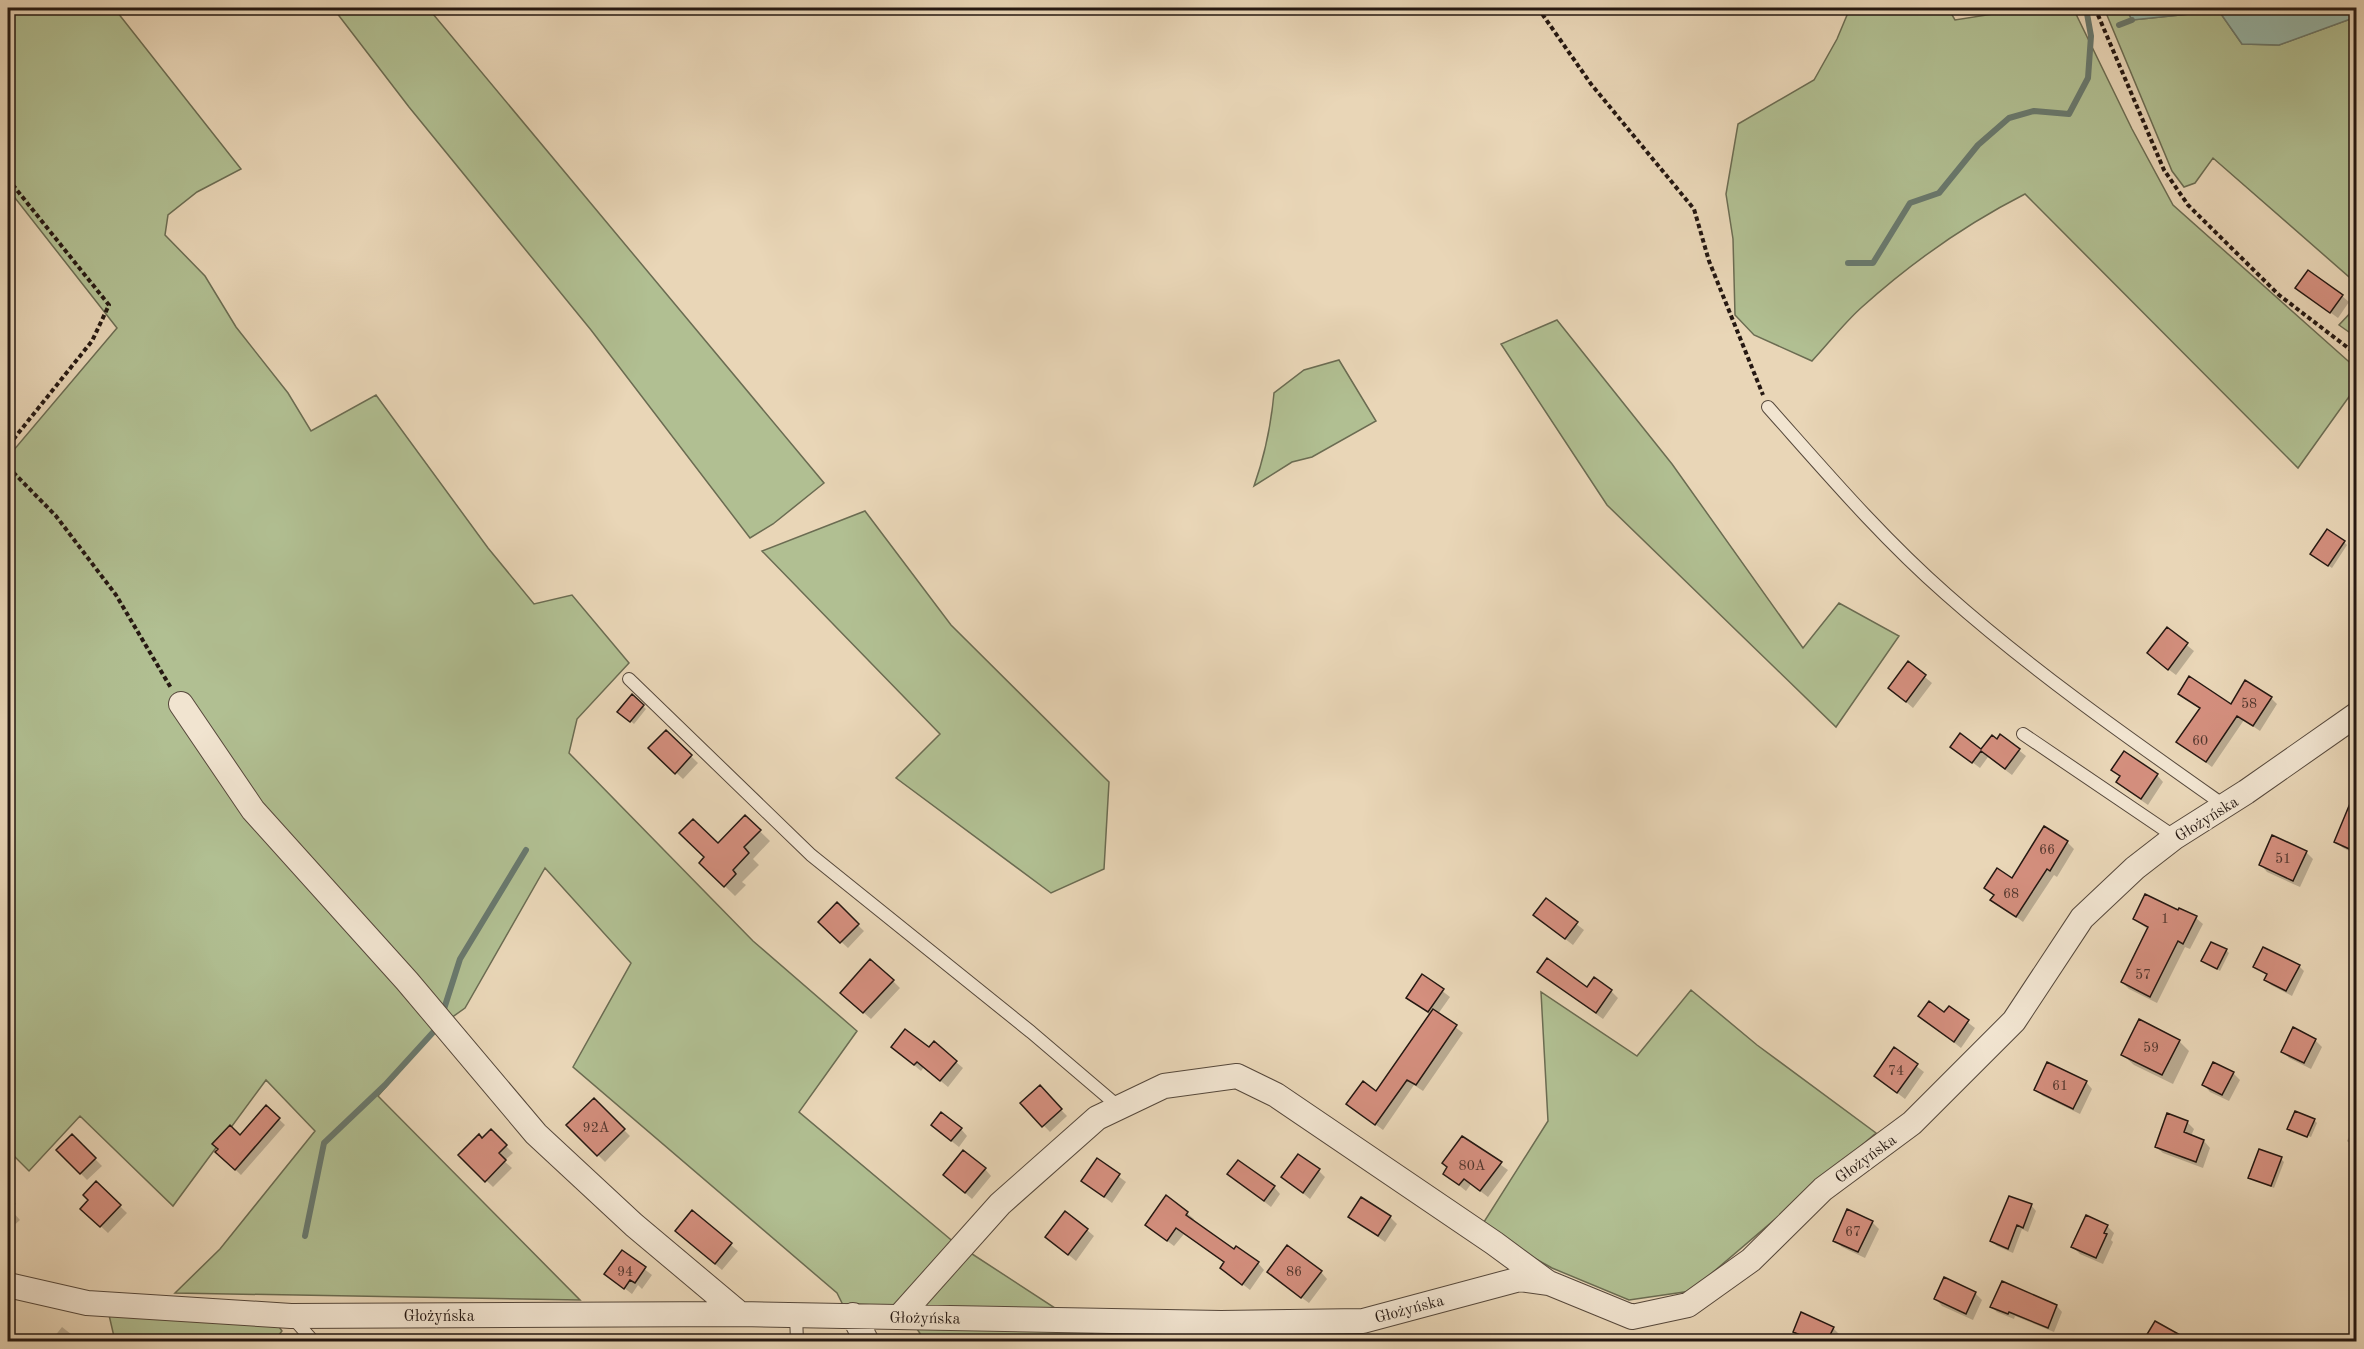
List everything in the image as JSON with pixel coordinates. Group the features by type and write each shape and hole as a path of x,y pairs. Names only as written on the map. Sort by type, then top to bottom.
{"street":[{"path":"181,704 254,810 407,981 536,1134 634,1225 740,1314"},
{"name":"Głożyńska","path":"8,1285 87,1303 291,1316 740,1314 1221,1323 1363,1321 1520,1279 1549,1283 1632,1317 1688,1305 1742,1267 1823,1189 1912,1123 2014,1021 2082,918 2135,868 2175,837 2225,806 2356,715"},
{"path":"900,1316 1000,1204 1097,1118 1164,1086 1237,1076 1276,1095 1549,1283"},
{"path":"853,1316 867,1341"}],"lane":[{"path":"1767,407 1863,514 1946,594 2101,718 2225,806"},
{"path":"629,679 811,855 1022,1025 1119,1107"},
{"path":"2023,734 2175,837"},
{"path":"796,1315 797,1341"},
{"path":"291,1316 314,1341"}],"path":[{"path":"1538,8 1591,84 1694,209 1709,261 1767,407"},
{"path":"2095,8 2164,170 2188,205 2279,295 2356,354"},
{"path":"8,179 109,305 92,340 8,446"},
{"path":"8,467 56,516 116,595 181,704"}],"green space":[{"path":"8,8 114,8 241,169 197,192 168,215 165,235 205,276 236,327 288,393 311,431 376,395 488,548 534,604 572,595 629,663 577,719 569,753 753,941 857,1031 799,1112 956,1244 896,1306 844,1307 837,1293 573,1067 631,963 545,868 465,1008 437,1028 378,1096 580,1300 175,1293 220,1249 315,1131 266,1080 173,1206 80,1116 29,1171 8,1150 8,446 13,451 117,328 8,189"},
{"path":"333,8 428,8 824,483 773,524 750,538 591,330 409,107"},
{"path":"1850,8 1948,8 1955,20 2012,11 2018,8 2073,8 2132,129 2173,205 2356,368 2356,387 2298,468 2025,194 1960,231 1900,275 1855,313 1812,361 1754,335 1735,315 1733,239 1726,194 1738,124 1814,80 1837,39"},
{"path":"2104,8 2126,8 2132,20 2219,11 2242,44 2279,45 2356,17 2356,283 2213,158 2195,183 2184,187 2172,171"},
{"path":"2356,307 2356,337 2339,325"},
{"path":"1557,320 1672,464 1803,648 1839,603 1899,636 1836,727 1607,505 1501,344"},
{"path":"1339,360 1376,421 1312,457 1292,462 1254,486 1267,440 1274,393 1304,370"},
{"path":"865,511 951,625 1109,782 1104,869 1051,893 896,778 940,734 762,551"},
{"path":"1691,990 1757,1045 1876,1133 1691,1291 1629,1300 1552,1268 1504,1241 1482,1225 1548,1121 1541,992 1637,1056"},
{"path":"966,1250 1055,1308 924,1308 926,1295"},
{"path":"109,1315 277,1324 282,1331 274,1341 115,1341"},
{"path":"917,1329 1089,1332 1106,1341 925,1341"}],"shaded area":[{"path":"2126,8 2356,8 2356,17 2279,45 2242,44 2219,11 2132,20"}],"building":[{"path":"2308,270 2343,295 2330,313 2295,288"},
{"path":"2327,529 2345,541 2328,566 2310,554"},
{"path":"2167,627 2188,643 2168,670 2147,653"},
{"path":"1908,661 1926,675 1906,702 1888,688"},
{"path":"2189,676 2231,704 2245,680 2272,697 2253,726 2237,716 2206,762 2176,742 2200,708 2178,694"},
{"path":"632,694 644,705 630,722 617,712"},
{"path":"666,730 692,755 675,774 648,748"},
{"path":"1960,733 1981,749 1992,735 1997,739 2000,734 2020,749 2005,769 1981,751 1972,763 1950,747"},
{"path":"2124,751 2158,774 2141,799 2116,782 2120,776 2111,770"},
{"path":"2356,789 2356,852 2334,842"},
{"path":"745,815 761,830 744,847 749,853 733,870 736,874 724,887 699,863 704,857 679,833 693,819 718,843"},
{"path":"2044,826 2068,841 2050,871 2047,869 2016,917 1990,900 1994,895 1984,888 1997,868 2012,878"},
{"path":"2272,835 2307,851 2293,881 2259,865"},
{"path":"2145,894 2178,910 2179,908 2197,916 2183,944 2178,941 2150,997 2121,982 2148,927 2133,919"},
{"path":"1546,898 1578,922 1565,939 1533,915"},
{"path":"837,902 859,924 840,943 818,922"},
{"path":"2211,942 2227,949 2217,969 2201,961"},
{"path":"2263,947 2300,965 2286,991 2264,980 2267,974 2253,967"},
{"path":"1547,958 1587,987 1594,977 1612,990 1596,1013 1537,972"},
{"path":"870,959 894,980 863,1013 840,993"},
{"path":"1422,974 1444,989 1428,1012 1406,998"},
{"path":"1929,1001 1944,1012 1949,1006 1969,1020 1954,1042 1918,1016"},
{"path":"1433,1009 1457,1025 1416,1085 1407,1080 1375,1125 1346,1104 1363,1081 1376,1091"},
{"path":"2139,1019 2180,1040 2162,1075 2121,1055"},
{"path":"2293,1027 2316,1039 2304,1063 2281,1052"},
{"path":"905,1029 929,1047 934,1041 957,1061 940,1081 917,1062 914,1065 891,1047"},
{"path":"1894,1047 1918,1064 1897,1093 1874,1076"},
{"path":"2047,1062 2087,1081 2073,1109 2034,1090"},
{"path":"2213,1062 2234,1072 2222,1095 2202,1085"},
{"path":"1040,1085 1062,1109 1042,1127 1020,1103"},
{"path":"594,1098 625,1129 597,1156 566,1125"},
{"path":"266,1105 280,1118 235,1170 215,1152 218,1149 212,1144 230,1125 240,1135"},
{"path":"2295,1111 2315,1119 2307,1137 2287,1129"},
{"path":"941,1112 962,1128 951,1141 931,1125"},
{"path":"2167,1113 2188,1121 2184,1132 2204,1140 2196,1162 2155,1147"},
{"path":"491,1129 507,1145 499,1153 506,1160 485,1182 458,1155 479,1134 482,1138"},
{"path":"72,1134 96,1158 80,1174 56,1150"},
{"path":"1462,1136 1502,1162 1480,1191 1464,1179 1459,1185 1443,1174 1447,1167 1442,1163"},
{"path":"2259,1149 2282,1157 2271,1186 2248,1178"},
{"path":"963,1150 986,1168 965,1193 943,1175"},
{"path":"1298,1154 1320,1169 1303,1193 1281,1177"},
{"path":"1097,1158 1120,1174 1104,1197 1081,1181"},
{"path":"1238,1160 1275,1186 1264,1201 1227,1174"},
{"path":"96,1181 121,1205 100,1227 80,1209 88,1200 83,1195"},
{"path":"1166,1195 1188,1212 1186,1215 1234,1249 1236,1246 1259,1262 1242,1285 1220,1268 1224,1262 1176,1228 1167,1241 1145,1225"},
{"path":"2009,1196 2032,1204 2023,1228 2017,1225 2008,1249 1990,1241"},
{"path":"1361,1197 1391,1216 1378,1236 1348,1217"},
{"path":"1847,1209 1873,1221 1858,1252 1833,1241"},
{"path":"692,1210 732,1243 715,1264 675,1231"},
{"path":"1065,1211 1088,1229 1068,1255 1045,1237"},
{"path":"2086,1215 2108,1225 2104,1233 2107,1234 2096,1258 2071,1247"},
{"path":"1287,1245 1322,1271 1301,1298 1267,1272"},
{"path":"622,1250 646,1267 635,1283 630,1280 624,1289 604,1274"},
{"path":"1944,1277 1976,1292 1966,1314 1934,1299"},
{"path":"2002,1281 2057,1305 2048,1328 1990,1307"},
{"path":"1801,1312 1834,1327 1827,1341 1800,1341 1803,1336 1793,1332"},
{"path":"2155,1321 2191,1341 2143,1341"}],"waterway":[{"path":"1848,263 1873,263 1910,203 1939,193 1978,145 2009,118 2034,111 2069,114 2088,78 2091,36 2086,8"},
{"path":"2119,25 2132,20"},
{"path":"443,1012 460,959 526,850"},
{"path":"305,1236 324,1143 385,1085 437,1028"}]}
